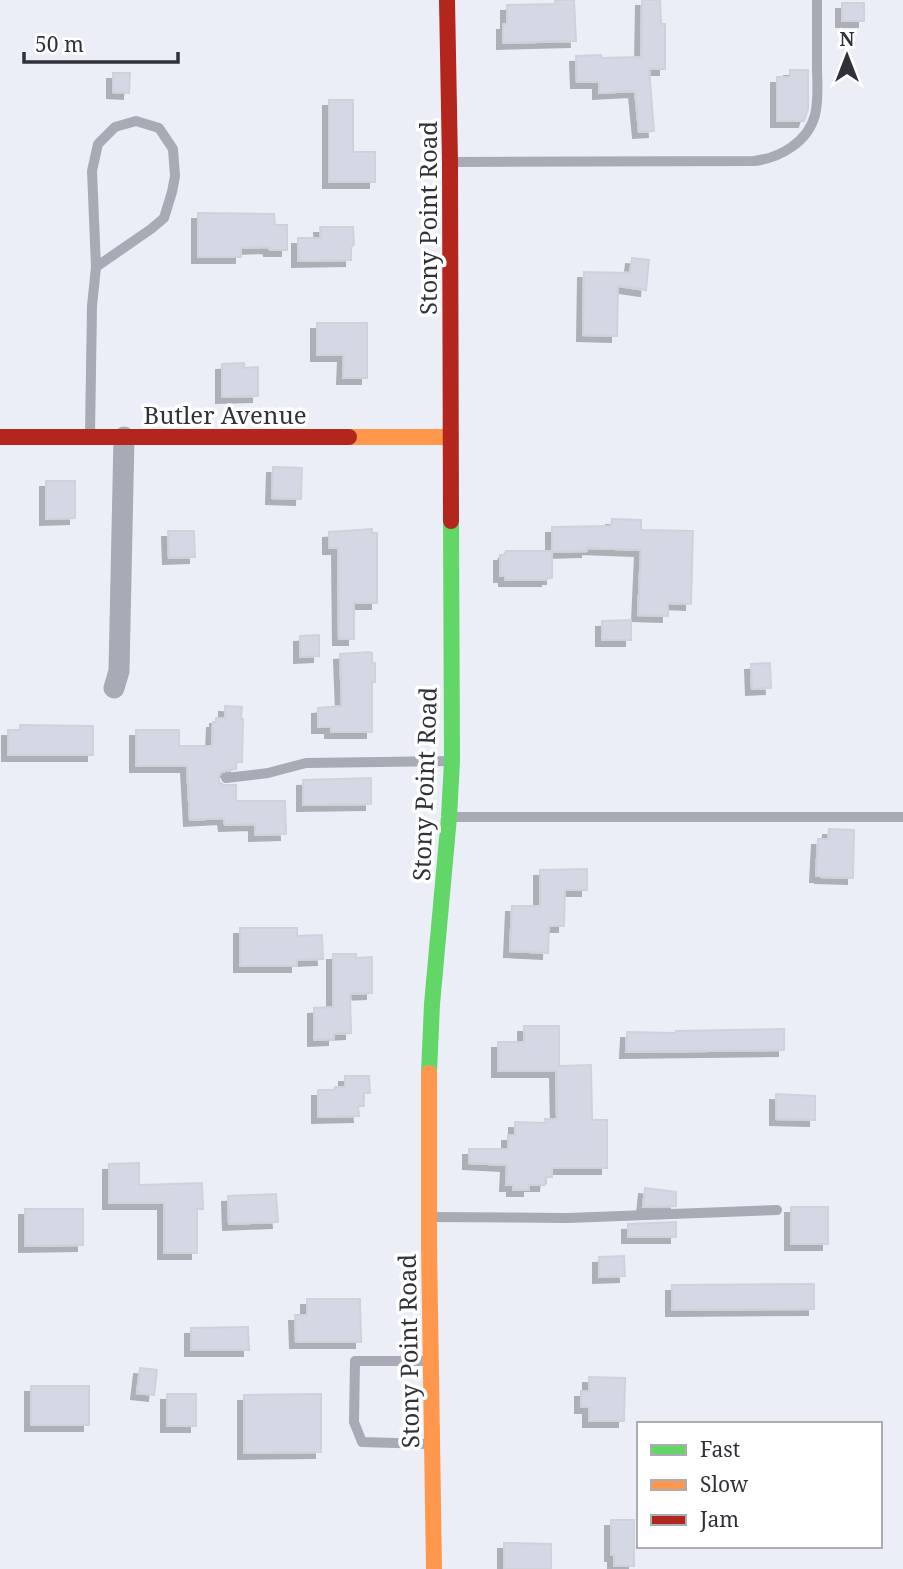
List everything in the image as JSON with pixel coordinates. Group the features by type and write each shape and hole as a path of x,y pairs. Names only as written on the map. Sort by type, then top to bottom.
{"main road":[{"name":"Stony Point Road","path":"434,1569 429,1075 432,1004 452,761 447,0"},
{"name":"Butler Avenue","path":"0,437 450,438"}],"street":[{"path":"114,688 119,671 124,437"}],"lane":[{"path":"450,162 754,161 774,157 796,144 805,135 815,114 817,0"},
{"path":"90,437 92,306 96,267 92,171 98,144 115,127 135,121 159,128 173,149 175,176 163,218 96,267"},
{"path":"226,778 268,773 306,763 452,761"},
{"path":"449,817 903,817"},
{"path":"429,1217 568,1218 777,1210"},
{"path":"431,1361 355,1361 354,1422 362,1442 432,1444"}],"building":[{"path":"555,0 574,0 576,41 503,43 507,5 555,4"},
{"path":"642,0 660,0 661,24 665,24 665,69 649,69 654,131 639,132 635,91 599,93 599,82 577,82 576,56 641,57"},
{"path":"842,3 864,3 864,21 842,21"},
{"path":"790,70 808,70 808,109 804,121 777,121 777,77 790,77"},
{"path":"113,73 130,73 129,93 113,92"},
{"path":"329,100 353,100 353,152 375,152 375,182 329,182"},
{"path":"198,213 274,214 275,225 287,225 287,250 270,250 269,247 241,248 241,257 198,257"},
{"path":"320,227 353,227 351,260 298,261 298,238 321,238"},
{"path":"632,258 649,260 646,290 618,286 617,336 583,335 584,272 630,273"},
{"path":"317,323 367,323 367,378 343,378 344,355 317,355"},
{"path":"244,363 244,368 258,367 258,396 222,397 222,364"},
{"path":"273,467 302,468 301,499 272,498"},
{"path":"46,481 75,481 75,518 46,519"},
{"path":"612,519 641,520 641,530 693,531 691,604 668,603 668,616 638,615 641,550 587,548 587,551 552,552 552,527 611,526"},
{"path":"372,529 372,533 377,533 377,603 354,603 354,639 339,639 338,548 329,548 329,532"},
{"path":"168,531 194,531 195,557 169,558"},
{"path":"506,551 552,551 552,578 505,580 505,576 500,576 500,555 504,555"},
{"path":"631,620 631,640 602,640 602,621"},
{"path":"319,635 319,656 300,657 300,636"},
{"path":"370,652 372,663 375,663 375,682 372,682 372,732 331,732 331,727 318,727 318,708 342,706 340,654"},
{"path":"770,663 771,688 752,689 751,664"},
{"path":"225,706 242,707 242,762 236,762 236,769 221,772 219,782 236,785 236,801 285,801 286,834 255,835 255,824 225,825 224,818 190,820 187,766 136,766 136,730 179,730 179,746 212,746 213,722 216,722 216,718 225,718"},
{"path":"20,725 93,726 93,755 8,755 8,730 20,730"},
{"path":"371,778 371,804 303,805 303,780"},
{"path":"829,829 854,830 853,878 816,876 818,839 828,839"},
{"path":"587,869 587,890 565,890 564,926 549,926 548,953 510,951 512,906 540,906 540,870"},
{"path":"240,928 297,928 297,936 322,935 323,959 297,960 297,966 240,966"},
{"path":"333,954 356,954 356,958 372,957 372,993 350,994 351,1033 334,1034 334,1039 314,1040 314,1008 333,1007"},
{"path":"524,1026 559,1026 559,1066 591,1065 592,1120 607,1120 607,1168 552,1168 552,1177 546,1177 545,1185 529,1185 529,1190 513,1190 513,1185 506,1185 507,1165 469,1163 469,1149 508,1149 508,1135 515,1135 515,1122 546,1123 545,1119 557,1119 556,1071 498,1071 498,1042 524,1042"},
{"path":"784,1029 784,1050 626,1052 627,1032"},
{"path":"345,1076 369,1076 370,1093 363,1093 364,1106 358,1106 359,1116 318,1117 318,1090 345,1087"},
{"path":"776,1094 815,1096 815,1120 776,1119"},
{"path":"139,1163 139,1185 202,1183 203,1209 197,1209 197,1253 164,1253 164,1203 109,1203 109,1164"},
{"path":"645,1188 676,1192 676,1206 643,1207"},
{"path":"276,1194 278,1222 229,1224 228,1196"},
{"path":"791,1207 828,1207 828,1244 791,1244"},
{"path":"25,1209 83,1209 83,1245 25,1246"},
{"path":"676,1222 676,1237 628,1237 628,1224"},
{"path":"624,1256 625,1276 599,1277 599,1257"},
{"path":"814,1284 814,1309 672,1310 672,1285"},
{"path":"307,1299 360,1299 361,1342 296,1342 295,1315 307,1315"},
{"path":"248,1327 249,1350 191,1350 191,1328"},
{"path":"140,1368 157,1370 154,1395 137,1393"},
{"path":"589,1377 625,1378 624,1421 589,1421 589,1407 581,1407 581,1391 589,1391"},
{"path":"31,1386 89,1386 89,1425 31,1425"},
{"path":"167,1394 196,1394 196,1426 167,1426"},
{"path":"321,1394 321,1452 244,1453 244,1395"},
{"path":"611,1520 634,1520 634,1566 614,1566 614,1555 611,1555"},
{"path":"504,1543 551,1544 551,1569 504,1569"}],"traffic: fast":[{"path":"429,1073 452,761 451,521"}],"traffic: slow":[{"path":"349,437 450,437"},
{"path":"429,1073 434,1569"}],"traffic: jam":[{"path":"447,0 451,521"},
{"path":"0,437 349,437"}]}
